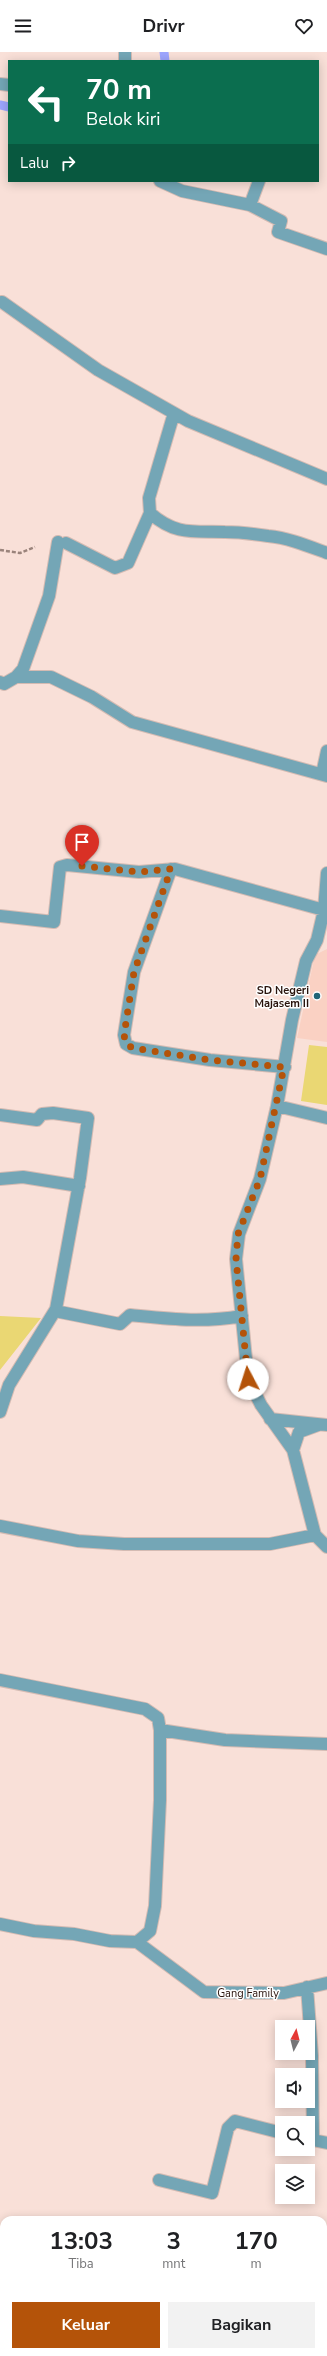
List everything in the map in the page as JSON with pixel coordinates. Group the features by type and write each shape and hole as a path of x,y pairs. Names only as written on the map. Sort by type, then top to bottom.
{"street":[{"path":"162,182 182,192 250,205 281,221 278,232 327,249"},
{"path":"250,205 259,182"},
{"path":"2,302 98,370 188,421 327,479"},
{"path":"0,682 4,684 16,677 22,669 49,596 62,543 114,568 128,564 150,513 149,498 174,413"},
{"path":"150,513 160,521 182,530 271,536 291,540 327,553"},
{"path":"16,677 51,677 111,708 132,722 325,775 327,751"},
{"path":"0,916 54,922 60,867 67,865 139,872 171,869 324,910"},
{"path":"171,869 134,972 124,1035 126,1044 133,1048 210,1060 284,1067"},
{"path":"327,873 322,939 306,962 277,1106 260,1179 238,1234 236,1259 248,1379 270,1419 293,1450 315,1535 327,1547"},
{"path":"277,1106 327,1118"},
{"path":"0,1115 37,1120 42,1114 53,1113 88,1118 79,1186 56,1309 9,1385 0,1412"},
{"path":"0,1179 23,1177 79,1186"},
{"path":"56,1309 60,1312 120,1324 130,1315 195,1322 214,1321 242,1316"},
{"path":"270,1419 324,1425"},
{"path":"293,1450 299,1432 324,1425"},
{"path":"0,1526 78,1541 124,1544 270,1544 315,1535"},
{"path":"0,1680 145,1709 158,1718 160,1730 159,1822 155,1906 150,1931 137,1942 110,1941 74,1934 34,1931 0,1924"},
{"path":"160,1730 225,1740 327,1744"},
{"name":"Gang Family","path":"137,1942 204,1992 284,1993 327,1983"},
{"path":"307,1988 312,2056 311,2116"},
{"path":"159,2180 212,2193 228,2128 235,2121 275,2131"},
{"path":"315,2141 327,2143"}],"shaded area":[{"name":"SD Negeri Majasem II","path":"327,949 327,1042 297,1038 315,955"},
{"path":"309,1045 327,1047 327,1105 301,1101"},
{"path":"0,1316 41,1318 0,1370"}],"waterway":[{"path":"164,52 165,60"},
{"path":"0,105 8,107"}],"place":[{"name":"SD Negeri Majasem II","path":"317,996"}],"route":[{"path":"82,866 139,872 171,869 166,878 134,972 124,1035 126,1044 133,1048 210,1060 256,1066 284,1067 277,1106 260,1179 238,1234 236,1259 248,1379"}]}
